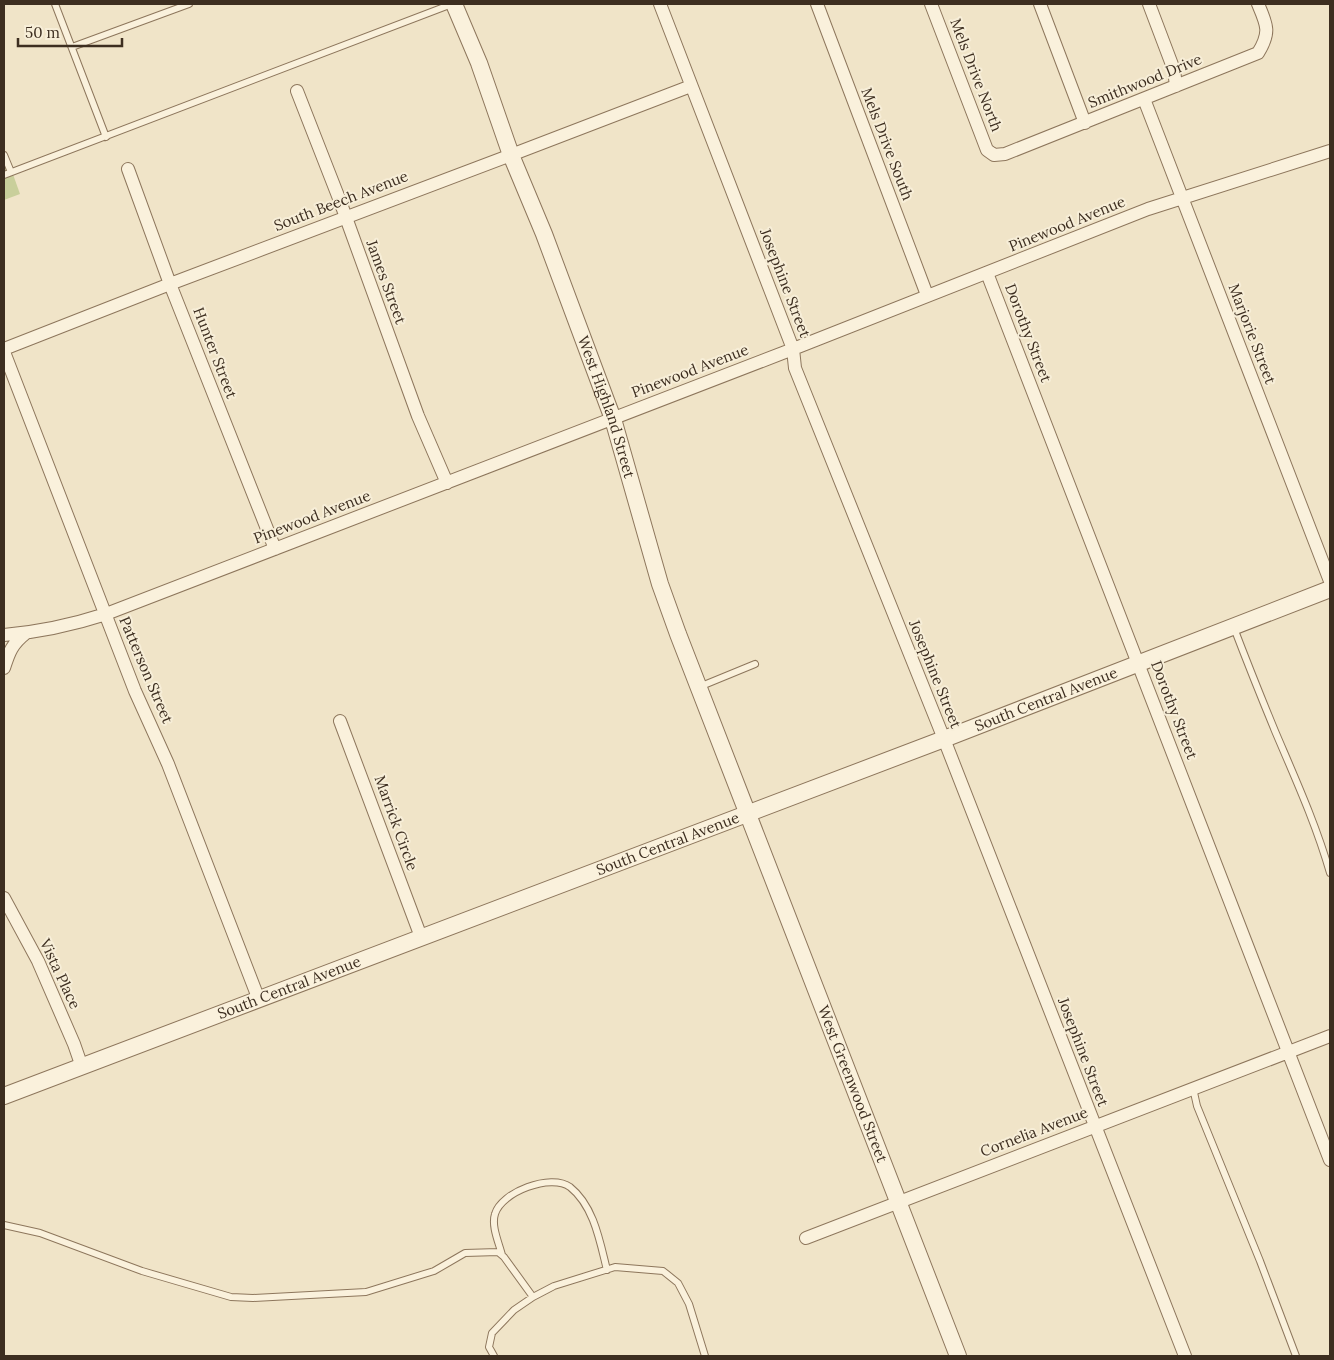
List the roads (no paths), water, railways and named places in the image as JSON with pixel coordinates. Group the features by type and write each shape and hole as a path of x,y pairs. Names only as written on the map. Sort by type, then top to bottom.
{"street":[{"name":"West Highland Street","path":"453,4 479,63 511,156 544,234 612,419 660,584 747,814"},
{"name":"Josephine Street","path":"660,4 793,349 795,368 944,739 1185,1356"},
{"name":"Mels Drive South","path":"817,4 927,295"},
{"name":"Mels Drive North","path":"931,4 987,150 994,155"},
{"path":"1040,4 1085,123"},
{"path":"1149,4 1174,70 1176,86"},
{"name":"Smithwood Drive","path":"994,155 1005,154 1258,53 1267,34 1267,26 1258,4"},
{"name":"South Beech Avenue","path":"4,350 170,284 691,86"},
{"name":"James Street","path":"297,91 346,217 418,416 447,483"},
{"name":"Marjorie Street","path":"1144,99 1330,581"},
{"name":"Pinewood Avenue","path":"4,635 77,624 106,614 793,349 1148,209 1330,151"},
{"name":"Hunter Street","path":"128,169 170,284 275,549"},
{"name":"Dorothy Street","path":"988,273 1330,1160"},
{"name":"Patterson Street","path":"4,350 135,691 168,764 259,1000"},
{"name":"South Central Avenue","path":"4,1096 944,739 1330,589"},
{"path":"4,668 10,650 16,641 26,633"},
{"name":"Marrick Circle","path":"340,721 421,937"},
{"name":"West Greenwood Street","path":"747,814 958,1356"},
{"name":"Vista Place","path":"4,898 38,961 82,1067"},
{"name":"Cornelia Avenue","path":"806,1238 1330,1036"}],"lane":[{"path":"55,4 106,137"},
{"path":"72,48 178,6 189,4"},
{"path":"4,155 7,174 453,4"},
{"path":"1234,627 1319,838 1330,873"},
{"path":"698,687 755,664"},
{"path":"1194,1088 1197,1106 1260,1261 1296,1356"},
{"path":"502,1255 494,1216 499,1205 507,1198 532,1185 555,1181 569,1186 582,1201 596,1226 607,1270"},
{"path":"4,1225 40,1233 142,1271 231,1298 366,1292 434,1272 465,1253 498,1252 533,1296"},
{"path":"494,1356 489,1347 492,1333 514,1310 533,1296 554,1286 615,1267 663,1271 678,1283 689,1304 705,1356"}]}
